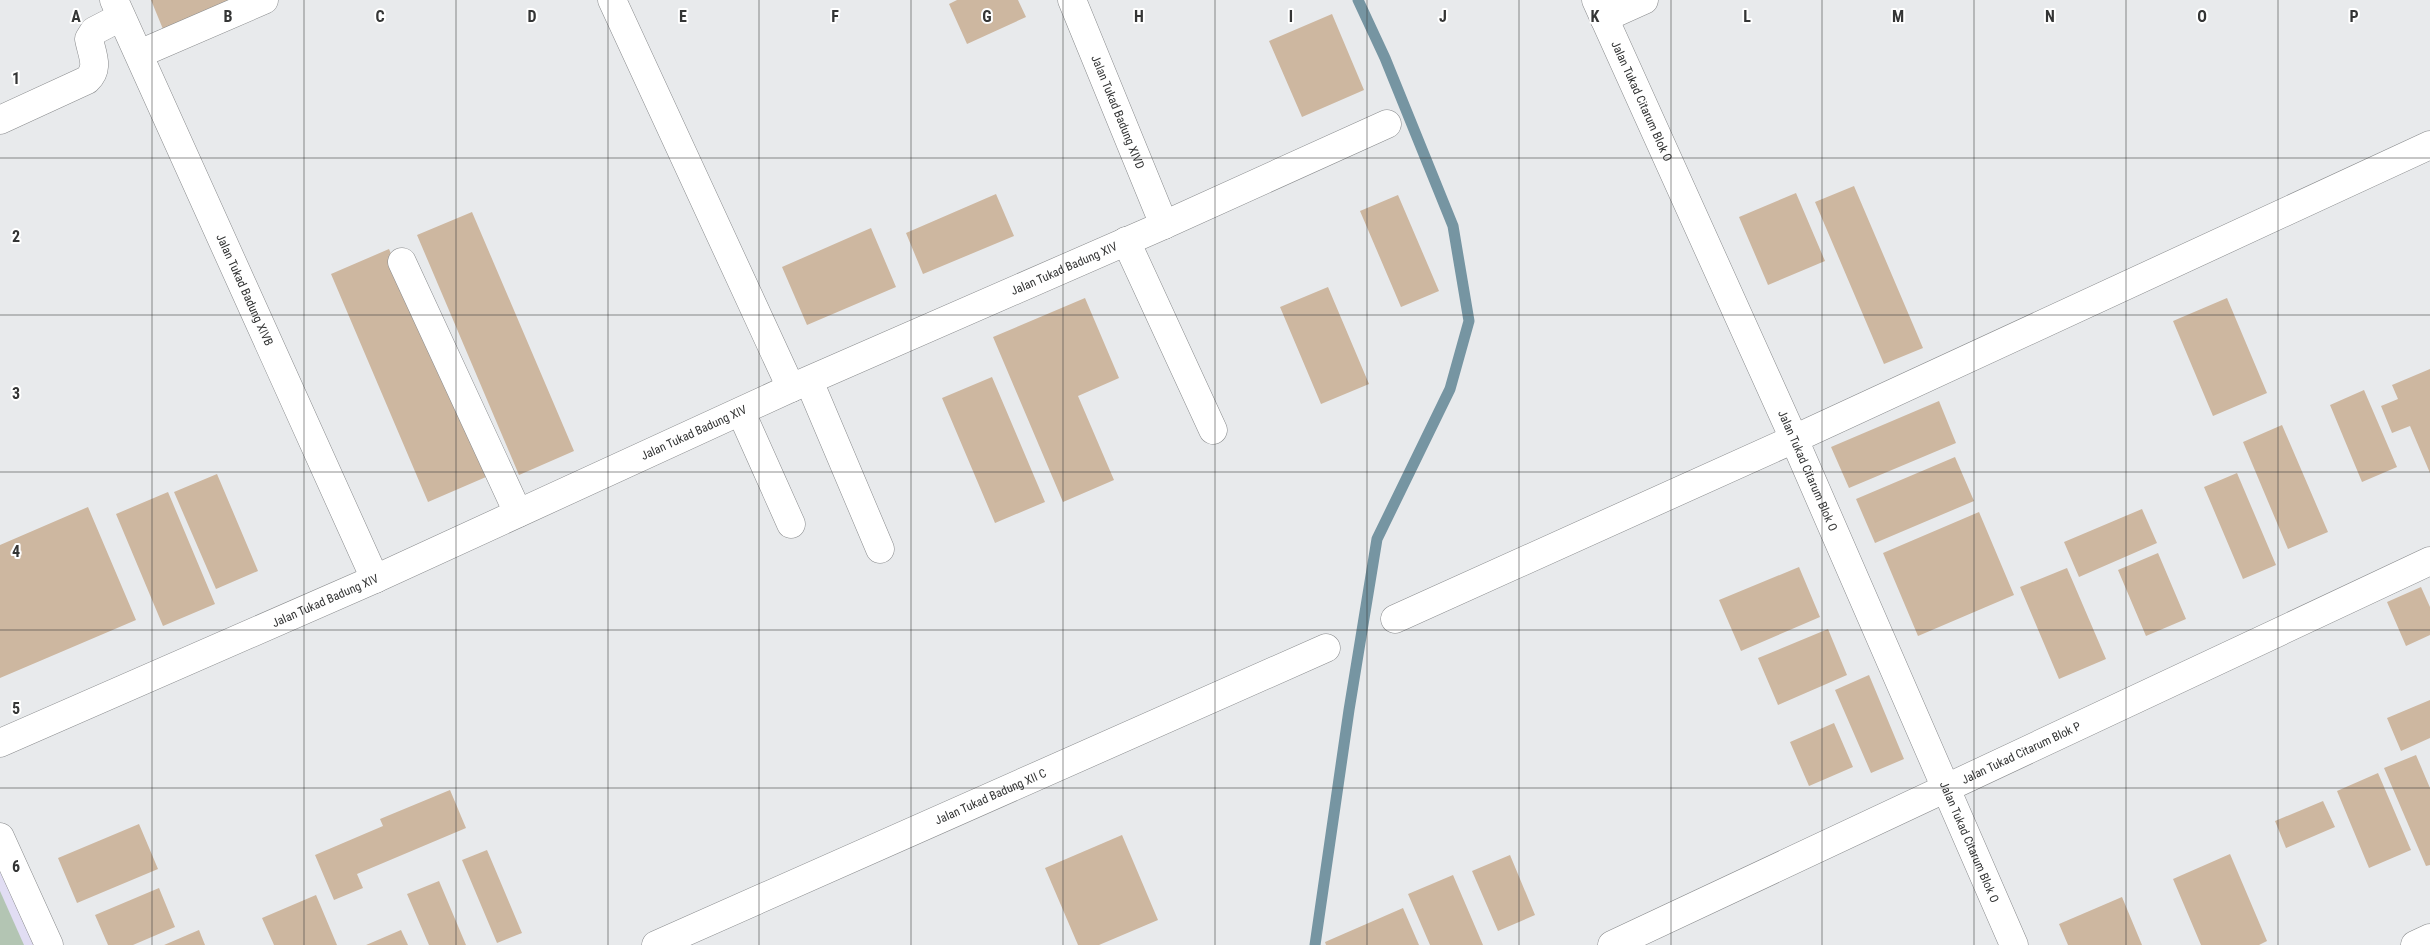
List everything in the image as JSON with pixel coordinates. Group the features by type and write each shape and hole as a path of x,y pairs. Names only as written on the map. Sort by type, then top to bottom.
{"street":[{"path":"139,54 264,0"},
{"path":"612,0 880,549"},
{"name":"Jalan Tukad Badung XIVD","path":"1072,0 1164,225"},
{"path":"1600,9 1644,0"},
{"path":"0,120 87,80 93,74 96,67 89,39 118,8"},
{"name":"Jalan Tukad Badung XIVB","path":"118,8 375,579"},
{"name":"Jalan Tukad Citarum Blok O","path":"1600,9 1794,439 2014,945"},
{"name":"Jalan Tukad Badung XIV","path":"0,743 375,579 800,384 1164,225 1387,124"},
{"path":"1395,618 1794,439 2430,145"},
{"path":"1126,241 1213,430"},
{"path":"402,262 518,513"},
{"path":"741,412 790,524"},
{"name":"Jalan Tukad Citarum Blok P","path":"1612,945 2430,561"},
{"name":"Jalan Tukad Badung XII C","path":"656,945 1326,648"},
{"path":"0,837 49,945"},
{"path":"2415,945 2430,938"}],"shaded area":[{"path":"0,866 35,945 0,945"}],"green space":[{"path":"0,891 24,945 0,945"}],"building":[{"path":"151,0 243,0 165,34"},
{"path":"957,0 1018,0 1026,17 967,44 949,4"},
{"path":"1332,14 1364,90 1302,117 1269,41"},
{"path":"1854,186 1923,348 1884,364 1815,202"},
{"path":"1796,193 1825,261 1768,285 1739,217"},
{"path":"996,194 1014,236 923,274 906,233"},
{"path":"1398,195 1439,291 1401,307 1360,211"},
{"path":"472,212 574,451 519,475 417,235"},
{"path":"871,228 896,287 807,325 782,267"},
{"path":"389,249 486,477 428,502 331,274"},
{"path":"1328,287 1369,384 1321,404 1280,307"},
{"path":"1085,298 1119,378 1078,396 1114,480 1063,502 993,337"},
{"path":"2227,298 2267,393 2213,416 2173,321"},
{"path":"2430,369 2430,473 2410,426 2392,433 2381,406 2398,399 2392,385"},
{"path":"992,377 1045,502 995,523 942,398"},
{"path":"2364,390 2397,467 2362,482 2330,405"},
{"path":"1939,401 1956,443 1849,488 1831,447"},
{"path":"2282,425 2328,532 2288,549 2243,442"},
{"path":"1955,457 1974,501 1875,543 1856,499"},
{"path":"2237,473 2276,565 2243,579 2204,487"},
{"path":"217,474 258,571 216,589 174,492"},
{"path":"168,492 215,604 163,626 116,514"},
{"path":"88,507 136,620 0,678 0,545"},
{"path":"2142,509 2157,543 2079,577 2064,542"},
{"path":"1979,512 2014,595 1918,636 1883,553"},
{"path":"2158,553 2186,619 2146,636 2118,570"},
{"path":"1799,567 1820,617 1741,651 1719,600"},
{"path":"2067,568 2106,659 2059,679 2020,587"},
{"path":"2421,587 2430,607 2430,635 2406,646 2387,602"},
{"path":"1828,629 1847,675 1778,705 1758,658"},
{"path":"1869,675 1904,759 1871,773 1835,690"},
{"path":"2430,700 2430,738 2401,751 2387,718"},
{"path":"1834,723 1853,767 1809,786 1790,742"},
{"path":"2416,755 2430,788 2430,865 2426,866 2384,768"},
{"path":"2378,773 2411,850 2369,868 2337,791"},
{"path":"450,790 466,828 357,874 363,888 334,900 315,855 383,826 380,819"},
{"path":"2323,801 2335,827 2286,848 2275,821"},
{"path":"139,824 158,869 77,903 58,858"},
{"path":"1122,835 1158,920 1099,945 1078,945 1045,868"},
{"path":"487,850 522,933 497,943 462,860"},
{"path":"2230,854 2267,941 2259,945 2201,945 2173,879"},
{"path":"1510,855 1535,915 1498,931 1472,871"},
{"path":"1453,875 1483,945 1430,945 1408,894"},
{"path":"439,881 466,945 429,945 407,894"},
{"path":"159,888 175,927 133,945 108,945 95,915"},
{"path":"316,895 337,945 274,945 262,918"},
{"path":"2122,897 2142,945 2068,945 2059,924"},
{"path":"1403,908 1419,945 1326,945 1325,942"},
{"path":"199,930 205,945 164,945"},
{"path":"401,930 408,945 366,945"}],"waterway":[{"path":"1315,945 1349,710 1377,539 1450,389 1469,321 1453,226 1385,58 1358,0"}]}
